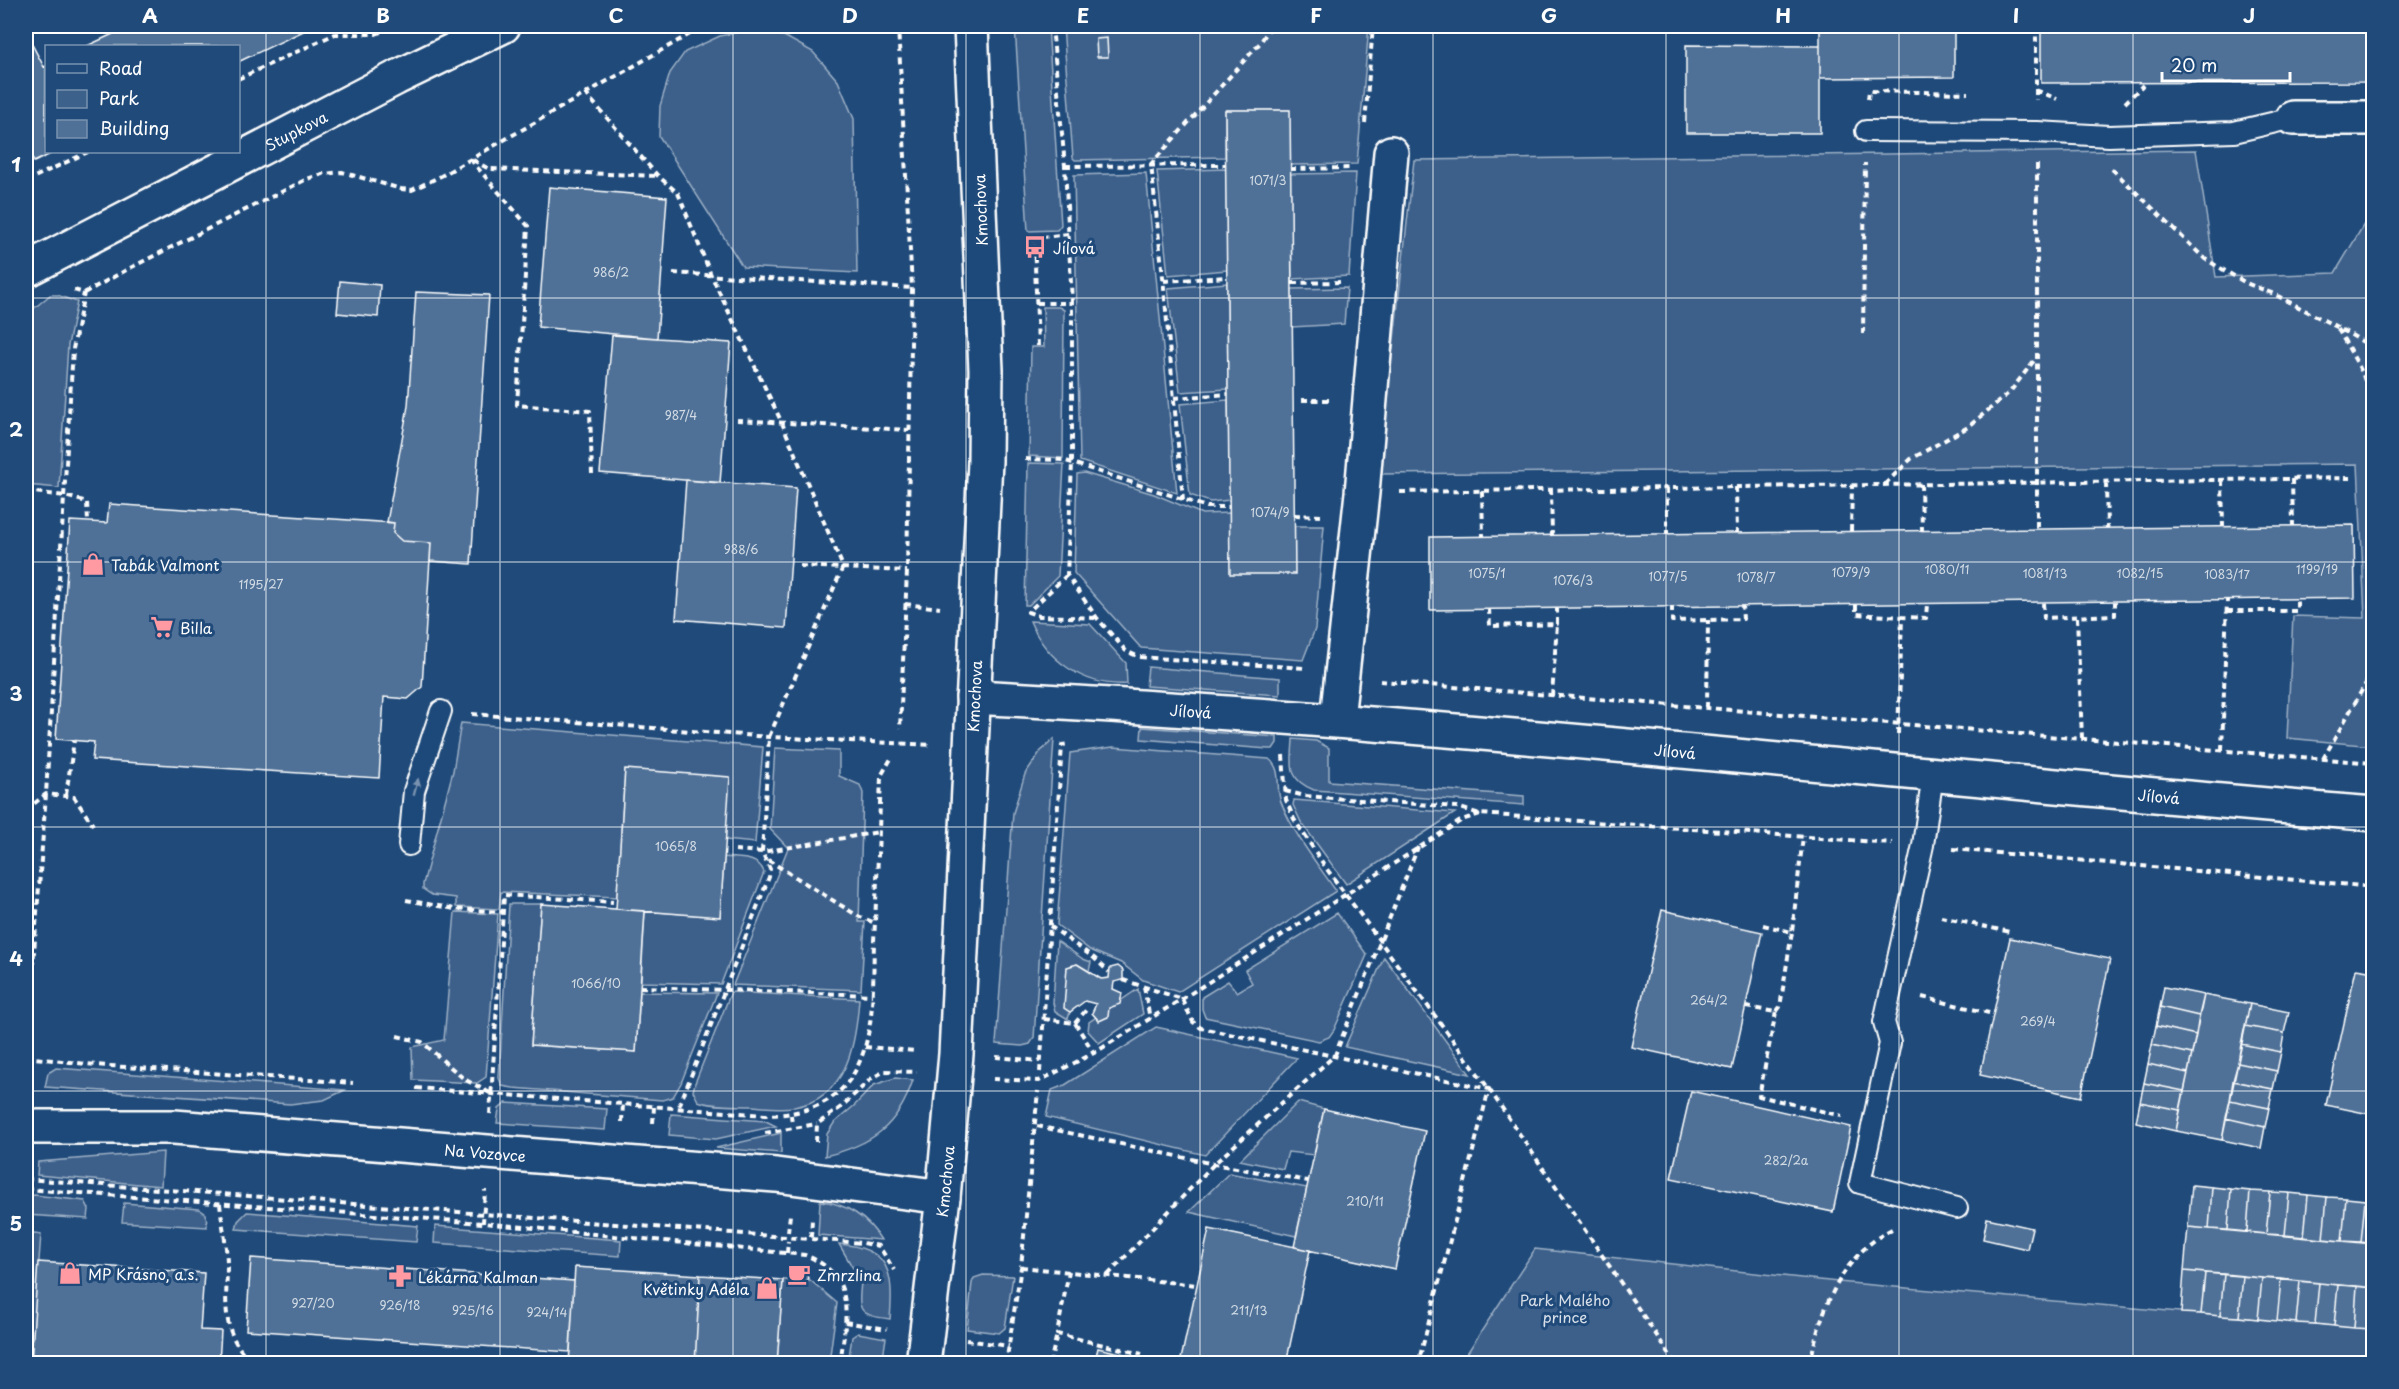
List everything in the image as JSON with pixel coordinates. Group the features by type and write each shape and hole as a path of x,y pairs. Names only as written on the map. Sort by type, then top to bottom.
{"street":[{"name":"Stupkova","path":"26,270 501,26"},
{"name":"Kmochova","path":"923,1364 943,1197 956,1054 985,461 986,370 971,26"},
{"path":"2293,118 2373,118"},
{"path":"1336,719 1362,493 1391,153"},
{"name":"Jílová","path":"974,697 1336,719 2373,814"},
{"name":"Na Vozovce","path":"26,1127 174,1126 767,1174 943,1197"}],"lane":[{"path":"1866,130 2037,132 2090,135 2234,132 2293,118"},
{"path":"409,845 414,791 441,711"},
{"path":"1933,774 1923,845 1884,1022 1890,1043 1860,1183 1957,1208"}],"path":[{"path":"240,78 335,34 376,34 394,26"},
{"path":"30,1083 28,1005 46,794 73,349 84,293 152,256 307,179 342,172 412,190 704,26"},
{"path":"898,26 912,288 907,571 900,729"},
{"path":"1052,26 1070,234 1072,303 1072,463 1067,575 1097,618 1126,651 1139,657 1308,668 1340,678 2373,763"},
{"path":"1183,500 1164,281 1151,164 1260,43 1271,26"},
{"path":"1364,133 1373,26"},
{"path":"2036,26 2036,90"},
{"path":"585,93 658,176 678,193 711,275 782,423 843,567 769,737 762,852 768,860 858,916 875,923"},
{"path":"1863,334 1866,130"},
{"path":"2037,132 2037,529"},
{"path":"2090,135 2097,155 2205,260 2246,283 2274,294 2373,348"},
{"path":"26,181 86,153"},
{"path":"470,159 489,169 658,176"},
{"path":"470,159 528,226 517,405 590,411 592,474"},
{"path":"1065,166 1225,165"},
{"path":"1290,170 1361,168"},
{"path":"1038,346 1034,238 1070,234"},
{"path":"673,273 912,288"},
{"path":"1164,281 1227,277"},
{"path":"1292,283 1350,282"},
{"path":"1036,303 1072,303"},
{"path":"2337,327 2362,372 2373,407"},
{"path":"1885,484 1911,459 1968,427 2010,392 2036,357"},
{"path":"1174,398 1228,394"},
{"path":"1302,400 1342,400"},
{"path":"737,420 909,430"},
{"path":"985,461 1063,460 1207,507 1230,507"},
{"path":"1362,493 2349,478"},
{"path":"2292,479 2293,526"},
{"path":"2222,480 2223,527"},
{"path":"2106,483 2107,528"},
{"path":"1921,484 1922,531"},
{"path":"1851,531 1852,485"},
{"path":"1736,487 1737,533"},
{"path":"1667,488 1667,534"},
{"path":"1551,489 1552,536"},
{"path":"1482,490 1483,536"},
{"path":"26,492 65,496 87,502 88,522"},
{"path":"1294,515 1330,516"},
{"path":"800,566 907,571"},
{"path":"1067,575 1029,612 1039,616 1097,618"},
{"path":"2222,750 2227,600"},
{"path":"2227,611 2297,611 2297,600"},
{"path":"2043,603 2044,618 2115,615 2115,602"},
{"path":"905,604 943,608"},
{"path":"1857,605 1856,614 1926,618 1927,604"},
{"path":"1672,607 1672,621 1743,619 1742,606"},
{"path":"1489,609 1490,626 1557,624"},
{"path":"1549,739 1557,609"},
{"path":"1896,771 1902,617"},
{"path":"2078,617 2082,738"},
{"path":"1707,708 1708,620"},
{"path":"2323,759 2373,669"},
{"path":"441,711 769,737 896,742"},
{"path":"66,795 74,741"},
{"path":"1040,1072 1062,745 1074,744"},
{"path":"416,1088 654,1107 791,1115 817,1107 835,1095 859,1065 865,1047 872,995 881,776 892,757"},
{"path":"1272,757 1283,758 1286,800 1294,819 1380,942 1489,1089 1676,1364"},
{"path":"993,1079 1039,1081 1094,1053 1462,820 1480,814 1457,807 1305,796 1286,791"},
{"path":"26,810 46,794 66,795 74,797 93,825"},
{"path":"735,850 762,852 879,832"},
{"path":"1803,836 1792,932 1780,1006 1776,1012 1760,1096 1872,1123"},
{"path":"1108,1275 1214,1164 1335,1055 1419,847"},
{"path":"678,1108 769,877 768,860"},
{"path":"490,1122 504,895 613,902"},
{"path":"406,900 455,909 503,912"},
{"path":"1936,916 2010,932"},
{"path":"1763,925 1792,932"},
{"path":"1050,926 1094,958 1109,972"},
{"path":"1123,980 1182,999 1193,1022 1201,1028 1489,1089"},
{"path":"640,987 872,995"},
{"path":"1144,987 1150,1019"},
{"path":"1919,996 1993,1014"},
{"path":"1746,1006 1776,1012"},
{"path":"1076,1023 1087,1009"},
{"path":"1044,1019 1076,1023"},
{"path":"1076,1023 1094,1053"},
{"path":"397,1036 422,1042 465,1079 491,1093"},
{"path":"865,1047 917,1051"},
{"path":"996,1057 1040,1061"},
{"path":"28,1058 353,1083"},
{"path":"816,1145 817,1124 840,1108 872,1078 885,1071 915,1072"},
{"path":"1418,1364 1489,1089"},
{"path":"1006,1364 1021,1267 1037,1126 1038,1091"},
{"path":"622,1122 623,1104"},
{"path":"653,1124 654,1107"},
{"path":"791,1115 792,1124"},
{"path":"1037,1126 1214,1164 1308,1181"},
{"path":"26,1179 811,1237 879,1246 928,1320"},
{"path":"483,1223 485,1186"},
{"path":"26,1189 483,1223 787,1253 818,1261 829,1269 845,1296 847,1308 840,1364"},
{"path":"220,1204 227,1262 225,1309 229,1329 238,1348 247,1357 333,1364"},
{"path":"1810,1364 1823,1315 1838,1282 1869,1243 1894,1228"},
{"path":"787,1253 788,1241"},
{"path":"1021,1267 1197,1285"},
{"path":"1050,1364 1069,1271"},
{"path":"845,1322 887,1329"},
{"path":"1057,1334 1142,1354"},
{"path":"966,1340 1009,1346"}],"green space":[{"path":"1015,26 1048,26 1061,225 1057,230 1028,231"},
{"path":"1063,26 1369,26 1357,164 1290,165 1289,110 1225,110 1225,157 1075,160 1073,158"},
{"path":"748,30 784,36 813,52 838,81 854,119 857,273 743,267 659,136 660,106 670,73 685,52 720,36"},
{"path":"2196,150 2216,277 2335,273 2373,209 2373,746 2287,738 2293,616 2365,618 2358,464 1379,474 1414,160"},
{"path":"1226,169 1227,270 1168,275 1157,171"},
{"path":"1146,173 1177,493 1080,461 1074,175"},
{"path":"1356,173 1349,276 1292,279 1290,174"},
{"path":"1227,283 1228,389 1180,392 1168,288"},
{"path":"1347,288 1344,324 1292,327 1292,289"},
{"path":"50,295 77,302 68,345 59,488 26,485 26,315"},
{"path":"1043,307 1059,307 1064,310 1063,458 1029,456 1031,347 1044,347"},
{"path":"1228,400 1230,500 1210,502 1190,495 1180,404"},
{"path":"1028,463 1064,464 1058,576 1029,605 1025,605"},
{"path":"1084,473 1154,494 1202,514 1230,513 1294,526 1324,526 1315,629 1303,660 1141,648 1074,573 1077,474"},
{"path":"1030,621 1090,624 1126,663 1127,684 1096,681 1068,668 1046,648"},
{"path":"1148,667 1280,678 1280,695 1146,686"},
{"path":"461,723 763,747 755,843 725,840 625,770 617,897 501,892 499,909 456,907 456,898 432,895 423,889 423,884 453,771"},
{"path":"1142,727 1277,737 1277,743 1273,749 1268,749 1141,739"},
{"path":"1054,739 1034,1038 1030,1044 1022,1046 996,1044 1013,813 1025,774 1040,752"},
{"path":"1293,739 1316,741 1329,748 1329,781 1524,796 1524,805 1314,790 1305,786 1295,776 1292,763"},
{"path":"1113,747 1269,759 1276,768 1279,796 1292,826 1336,891 1178,992 1143,980 1121,963 1090,950 1057,925 1070,753"},
{"path":"775,748 839,751 839,776 860,785 863,793 859,922 865,922 861,990 733,985 788,848 770,829"},
{"path":"1294,800 1455,813 1346,884 1301,822 1293,805"},
{"path":"724,857 753,861 764,872 721,984 641,982 645,911 720,917"},
{"path":"509,904 541,904 531,1045 636,1052 640,992 717,993 681,1083 673,1097 662,1100 502,1086 499,1078"},
{"path":"455,912 498,914 486,1077 477,1083 413,1080 412,1047 444,1040"},
{"path":"1337,913 1367,955 1329,1037 1319,1041 1205,1017 1202,997 1228,981 1237,992 1252,983 1245,970"},
{"path":"1057,941 1091,962 1089,971 1077,964 1067,967 1070,1012 1068,1019 1055,1011 1053,1003"},
{"path":"1384,957 1470,1074 1345,1047"},
{"path":"1138,989 1143,1014 1099,1043 1088,1031 1089,1022"},
{"path":"731,992 859,999 855,1033 846,1066 827,1093 812,1102 789,1108 718,1105 698,1101 693,1091 695,1083"},
{"path":"1156,1027 1297,1058 1205,1155 1046,1117 1052,1090 1065,1085"},
{"path":"56,1068 345,1090 324,1100 290,1104 45,1087 48,1073"},
{"path":"895,1078 913,1080 907,1096 891,1122 869,1140 825,1156 827,1134 834,1123 874,1085"},
{"path":"1298,1102 1324,1109 1314,1155 1288,1152 1283,1169 1240,1160"},
{"path":"506,1103 607,1109 605,1130 497,1123 499,1109"},
{"path":"671,1114 766,1121 776,1126 716,1139 669,1135"},
{"path":"781,1133 781,1153 716,1148"},
{"path":"163,1152 161,1186 37,1175 38,1162"},
{"path":"1229,1173 1307,1188 1296,1236 1189,1212"},
{"path":"34,1195 85,1201 89,1209 88,1219 26,1215 26,1198"},
{"path":"820,1201 839,1205 855,1213 870,1225 881,1240 818,1235"},
{"path":"124,1203 199,1209 206,1214 207,1227 122,1222"},
{"path":"247,1212 418,1226 416,1242 236,1229 238,1221"},
{"path":"435,1226 621,1240 620,1256 434,1243"},
{"path":"26,1232 41,1234 31,1364 26,1363"},
{"path":"839,1244 856,1246 869,1251 879,1257 885,1265 891,1288 890,1319 872,1316 862,1310 860,1305 861,1282"},
{"name":"Park Malého prince","path":"1535,1249 1838,1282 2374,1329 2373,1364 1460,1364"},
{"path":"983,1275 1013,1276 1005,1328 999,1333 967,1329 972,1283 974,1278"},
{"path":"783,1280 810,1280 837,1303 829,1363 777,1361"},
{"path":"858,1333 886,1338 882,1363 848,1363 852,1337"}],"building":[{"path":"130,26 314,26 240,61 240,45 89,45"},
{"path":"1820,26 1954,26 1954,77 1820,78"},
{"path":"2041,26 2374,26 2374,82 2041,83"},
{"path":"26,33 45,66 45,153 53,153 34,162 26,146"},
{"path":"1107,38 1108,57 1097,57 1096,39"},
{"path":"1686,45 1820,46 1820,133 1686,133"},
{"path":"1225,110 1290,110 1295,574 1230,574"},
{"path":"549,187 667,197 657,338 538,327"},
{"path":"340,281 380,285 378,317 337,313"},
{"path":"416,292 489,295 471,564 430,561 431,543 402,541 393,533 394,523 387,522 408,406"},
{"path":"612,335 731,343 720,483 600,473"},
{"path":"686,480 796,488 786,628 676,619"},
{"path":"109,504 394,523 393,533 402,541 431,543 422,687 408,699 384,697 379,778 92,760 94,742 56,739 70,521 107,523"},
{"path":"2354,525 2355,598 1430,610 1430,537"},
{"path":"625,769 730,777 720,917 616,909"},
{"path":"541,904 645,911 636,1052 531,1045"},
{"path":"1662,910 1762,932 1732,1069 1631,1047"},
{"path":"2010,938 2110,959 2081,1097 1980,1075"},
{"path":"1077,964 1101,979 1109,978 1110,968 1118,966 1123,970 1123,980 1114,982 1113,989 1122,993 1120,1004 1109,1008 1108,1017 1099,1021 1092,1013 1096,1004 1085,1001 1070,1012 1064,1008 1067,967"},
{"path":"2356,969 2374,972 2374,1115 2326,1105"},
{"path":"2164,987 2204,995 2199,1016 2160,1007"},
{"path":"2204,995 2250,1004 2222,1140 2176,1131"},
{"path":"2250,1004 2289,1012 2284,1033 2245,1026"},
{"path":"2160,1007 2199,1016 2196,1035 2156,1026"},
{"path":"2156,1026 2196,1035 2192,1054 2152,1045"},
{"path":"2245,1026 2284,1033 2281,1052 2241,1044"},
{"path":"2241,1044 2281,1052 2277,1071 2238,1063"},
{"path":"2152,1045 2192,1054 2188,1073 2148,1064"},
{"path":"2238,1063 2277,1071 2273,1089 2233,1081"},
{"path":"2148,1064 2188,1073 2184,1091 2144,1083"},
{"path":"2233,1081 2273,1089 2269,1108 2230,1100"},
{"path":"2144,1083 2184,1091 2180,1110 2140,1102"},
{"path":"1691,1091 1851,1127 1833,1212 1671,1178"},
{"path":"2230,1100 2269,1108 2265,1127 2226,1118"},
{"path":"2140,1102 2180,1110 2176,1131 2136,1122"},
{"path":"1324,1109 1425,1131 1395,1269 1294,1247"},
{"path":"2226,1118 2265,1127 2261,1148 2222,1140"},
{"path":"2192,1185 2212,1187 2209,1229 2188,1227"},
{"path":"2212,1187 2231,1189 2228,1230 2209,1229"},
{"path":"2231,1189 2250,1191 2247,1232 2228,1230"},
{"path":"2250,1191 2270,1192 2266,1234 2247,1232"},
{"path":"2270,1192 2289,1193 2285,1235 2266,1234"},
{"path":"2289,1193 2308,1195 2304,1237 2285,1235"},
{"path":"2308,1195 2327,1197 2323,1239 2304,1237"},
{"path":"2327,1197 2346,1198 2342,1241 2323,1239"},
{"path":"2346,1198 2365,1200 2361,1242 2342,1241"},
{"path":"2365,1200 2374,1201 2374,1244 2361,1242"},
{"path":"1987,1218 2032,1228 2027,1249 1983,1239"},
{"path":"2188,1227 2374,1244 2374,1288 2184,1271"},
{"path":"1209,1229 1310,1250 1286,1364 1180,1364"},
{"path":"251,1258 574,1281 570,1352 246,1330"},
{"path":"38,1262 204,1273 200,1330 221,1331 219,1364 31,1364"},
{"path":"575,1267 700,1275 695,1364 569,1364"},
{"name":"Zmrzlina","path":"795,1269 804,1270 809,1278 804,1286 793,1286 789,1278"},
{"path":"2184,1271 2205,1273 2201,1314 2181,1313"},
{"path":"2205,1273 2224,1274 2220,1316 2201,1314"},
{"path":"2224,1274 2243,1276 2239,1317 2220,1316"},
{"path":"700,1275 783,1280 777,1364 695,1364"},
{"path":"2243,1276 2262,1278 2258,1319 2239,1317"},
{"path":"2262,1278 2281,1279 2277,1321 2258,1319"},
{"path":"2281,1279 2300,1281 2296,1323 2277,1321"},
{"path":"2300,1281 2319,1283 2315,1324 2296,1323"},
{"path":"2319,1283 2338,1285 2334,1326 2315,1324"},
{"path":"2338,1285 2357,1286 2354,1328 2334,1326"},
{"path":"2357,1286 2374,1288 2374,1329 2354,1328"},
{"path":"1098,1348 1168,1364 1094,1364"}],"place":[{"name":"Jílová","path":"1035,247"},
{"name":"Tabák Valmont","path":"93,564"},
{"name":"Billa","path":"162,627"},
{"name":"MP Krásno, a.s.","path":"70,1273"},
{"name":"Zmrzlina","path":"799,1274"},
{"name":"Lékárna Kalman","path":"400,1276"},
{"name":"Květinky Adéla","path":"767,1288"}]}
